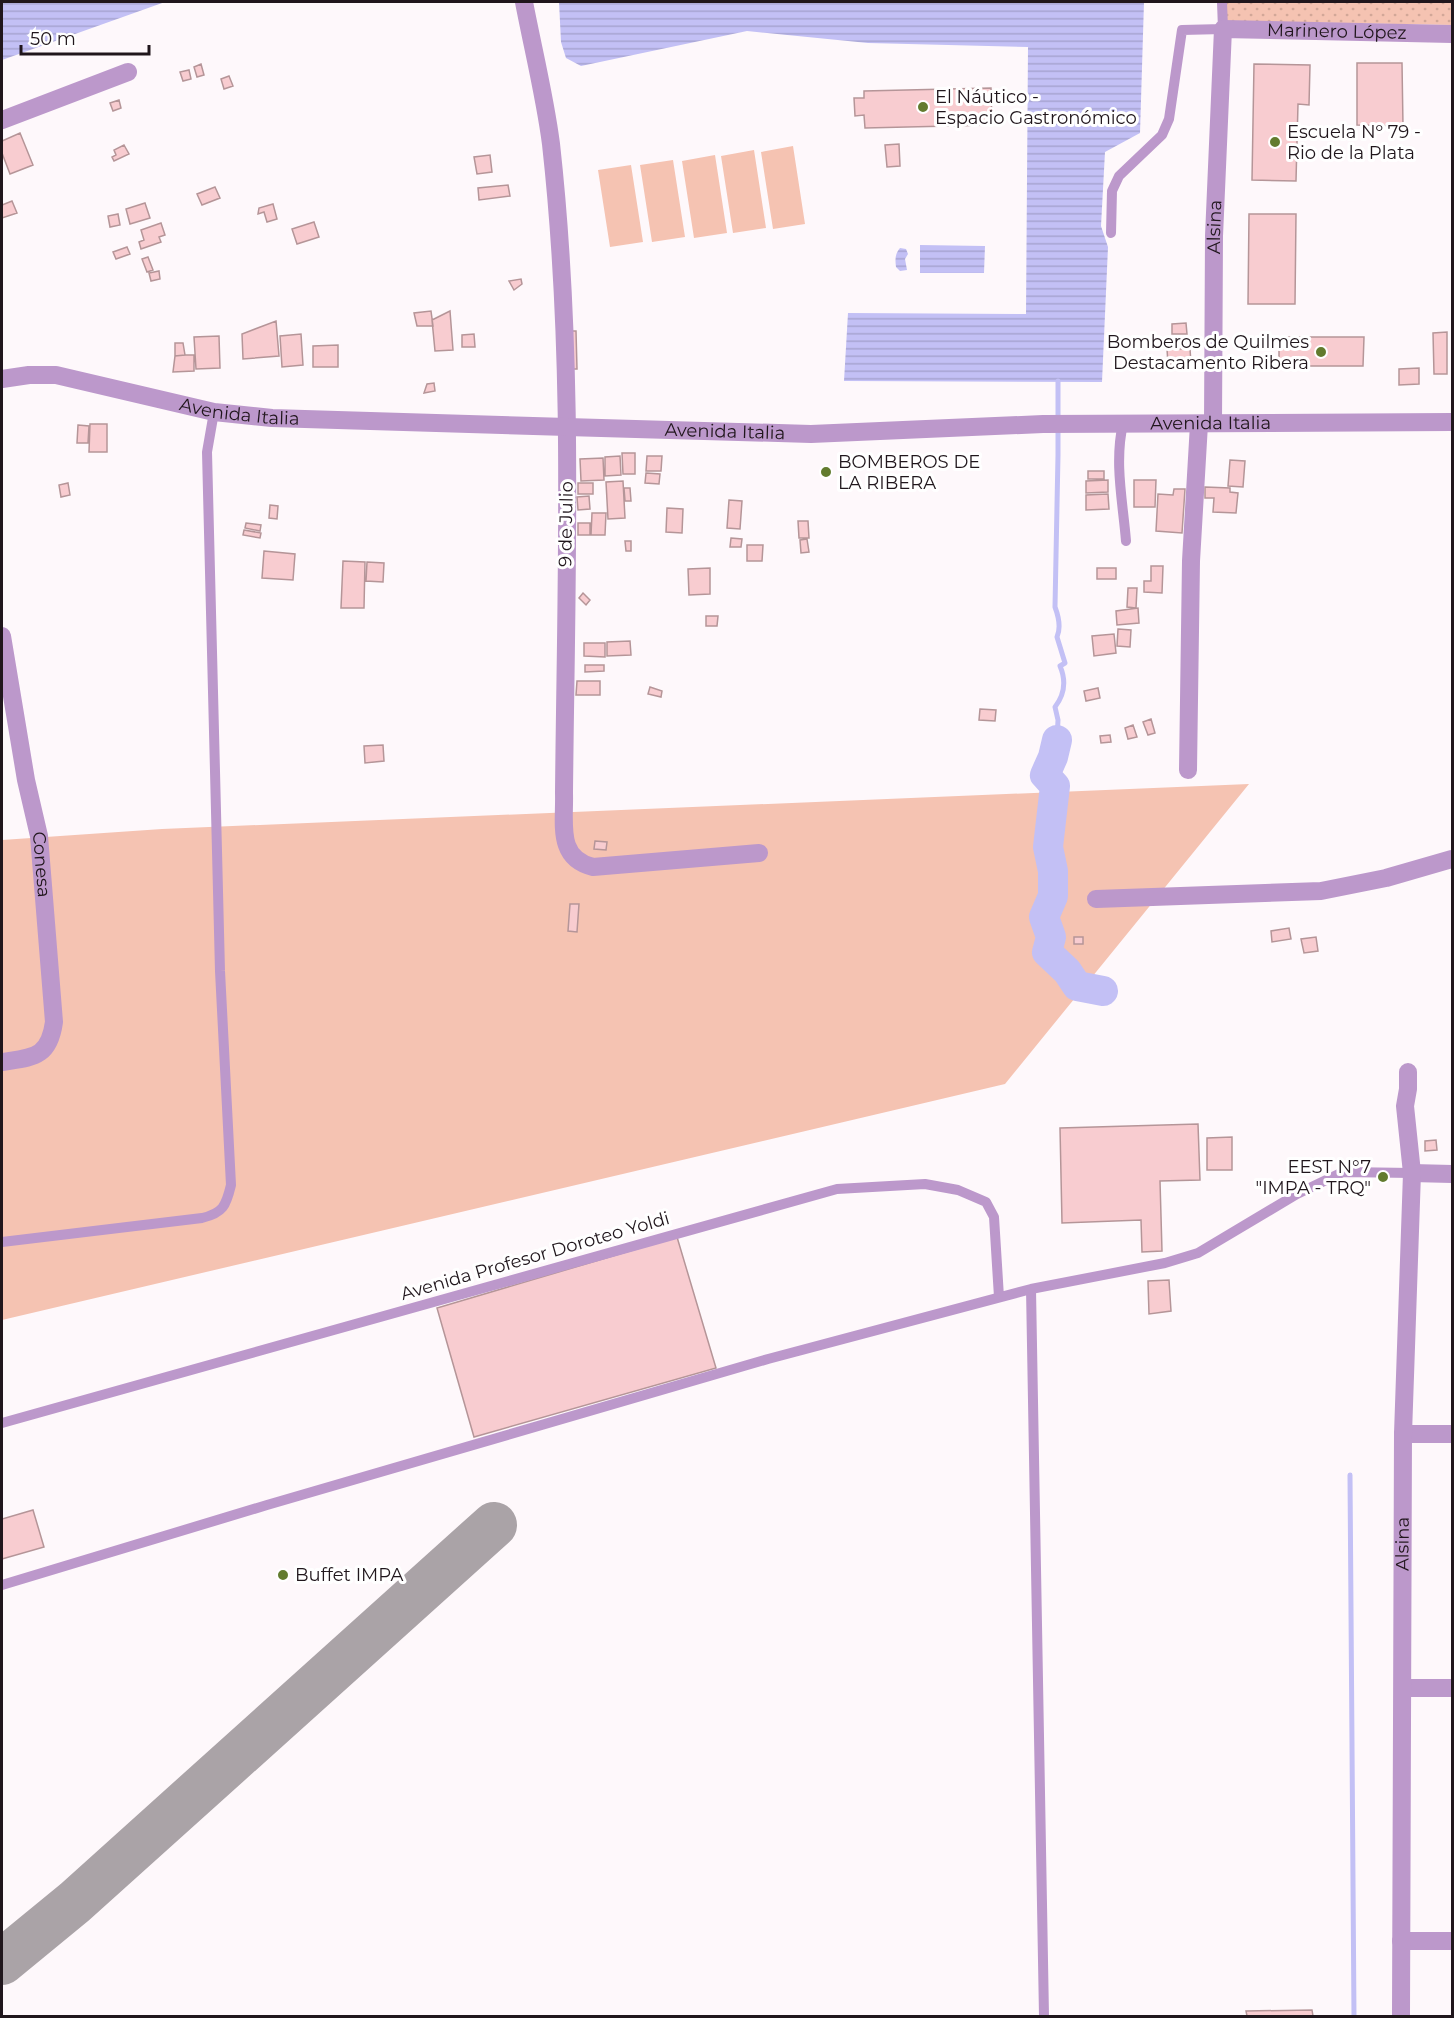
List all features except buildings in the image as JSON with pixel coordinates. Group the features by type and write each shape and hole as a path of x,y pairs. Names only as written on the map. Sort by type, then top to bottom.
{"street":[{"name":"9 de Julio","path":"524,2 551,142 564,298 567,427 564,793 566,845 570,854 577,861 593,867 759,853"},
{"name":"Marinero López","path":"1223,29 1452,34"},
{"name":"Alsina","path":"1188,770 1191,561 1206,424 1223,29"},
{"path":"2,120 129,72"},
{"name":"Avenida Italia","path":"2,379 29,375 57,375 214,412 272,418 567,427 811,434 1043,424 1452,422"},
{"name":"Conesa","path":"2,636 26,780 39,836 54,1022 51,1040 43,1052 31,1058 2,1062"},
{"path":"1096,899 1321,891 1386,878 1452,859"},
{"name":"Alsina","path":"1401,2016 1403,1434 1412,1173 1405,1106 1408,1072"},
{"path":"1412,1173 1452,1174"},
{"path":"1403,1434 1452,1434"},
{"path":"1403,1688 1452,1688"},
{"path":"1401,1941 1452,1941"}],"lane":[{"path":"1111,232 1112,191 1119,176 1161,135 1170,119 1182,30 1223,29 1222,2"},
{"path":"2,1242 216,1215 226,1203 231,1185 220,971 207,452 214,412"},
{"path":"1123,424 1119,442 1119,462 1126,541"},
{"path":"2,1585 768,1359 1031,1289 1165,1263 1198,1253 1298,1194 1343,1172 1412,1173"},
{"name":"Avenida Profesor Doroteo Yoldi","path":"2,1423 837,1189 925,1184 958,1190 986,1202 994,1217 999,1297"},
{"path":"1031,1289 1044,2016"}],"shaded area":[{"path":"1227,2 1452,2 1452,25 1227,21"},
{"path":"793,146 805,224 773,229 761,152"},
{"path":"754,150 766,228 733,233 721,156"},
{"path":"715,155 727,233 694,238 682,161"},
{"path":"673,160 685,237 652,242 640,165"},
{"path":"631,165 643,242 610,247 598,170"},
{"path":"1249,784 1005,1084 2,1320 2,840 162,829"}],"water":[{"path":"2,2 165,2 2,60"},
{"path":"559,2 1144,2 1140,133 1105,152 1101,226 1108,247 1102,382 844,381 848,313 1026,314 1028,47 868,43 747,31 581,66 566,58 561,42"},
{"path":"920,245 985,246 984,273 920,273"},
{"path":"900,248 906,249 908,254 905,259 907,270 900,271 896,267 897,252"}],"waterway":[{"path":"1057,740 1058,720 1055,707 1064,687 1060,666 1065,663 1057,637 1059,626 1055,607 1058,381"},
{"path":"1057,740 1045,775 1055,786 1048,847 1053,871 1053,896 1044,917 1051,937 1047,952 1067,971 1077,986 1103,991"},
{"path":"1350,1475 1354,2016"}],"taxiway":[{"path":"2,1962 75,1902 494,1525"}],"place":[{"name":"El Náutico - Espacio Gastronómico","path":"923,107"},
{"name":"Escuela Nº 79 - Rio de la Plata","path":"1275,142"},
{"name":"Bomberos de Quilmes Destacamento Ribera","path":"1321,352"},
{"name":"BOMBEROS DE LA RIBERA","path":"826,472"},
{"name":"EEST N°7 \"IMPA - TRQ\"","path":"1383,1177"},
{"name":"Buffet IMPA","path":"283,1575"}]}
